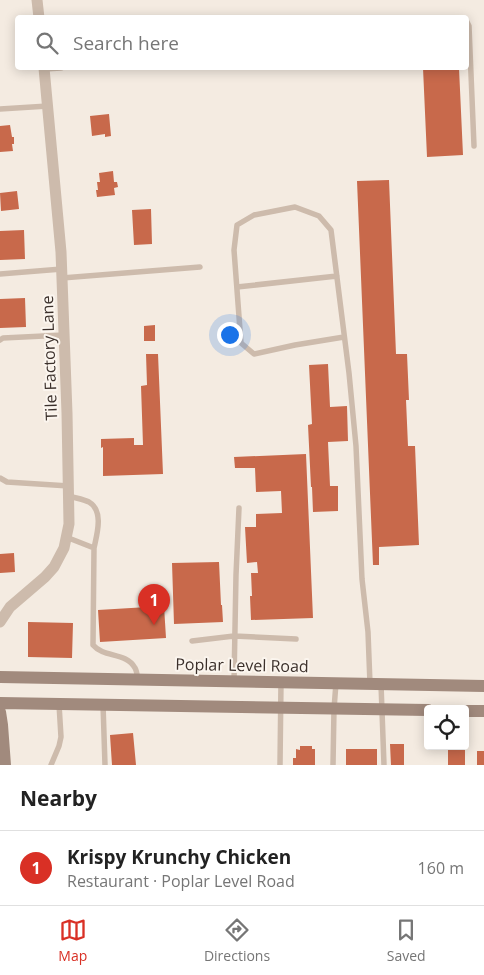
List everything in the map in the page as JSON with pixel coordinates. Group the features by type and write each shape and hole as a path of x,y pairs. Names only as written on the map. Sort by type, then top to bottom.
{"main road":[{"name":"Poplar Level Road","path":"0,677 484,686"},
{"path":"0,703 424,710"},
{"path":"469,710 484,711"},
{"path":"0,712 5,765"}],"street":[{"path":"37,0 39,15"},
{"name":"Tile Factory Lane","path":"0,622 10,607 54,567 64,548 69,524 62,273 44,70"}],"lane":[{"path":"469,26 474,146"},
{"path":"0,109 48,106"},
{"path":"344,337 254,354 241,343 234,250 238,225 254,215 295,207 320,216 332,230 337,276 344,337 356,446 362,579 375,684 382,709 384,765"},
{"path":"0,274 200,266"},
{"path":"237,287 337,276"},
{"path":"0,340 3,338 64,335"},
{"path":"0,478 6,482 69,491 96,508 98,516 94,548 93,645 98,650 129,661 135,668 138,680"},
{"path":"234,681 239,508"},
{"path":"66,538 94,548"},
{"path":"192,641 234,636 296,638"},
{"path":"280,765 281,682"},
{"path":"333,765 336,683"},
{"path":"50,765 61,737 59,704"},
{"path":"103,704 106,765"}],"building":[{"path":"423,70 459,70 463,155 427,157"},
{"path":"109,114 111,136 105,137 105,134 92,136 90,116"},
{"path":"10,125 12,137 14,137 13,151 0,152 0,126"},
{"path":"113,171 114,182 117,182 118,187 114,188 115,195 97,197 97,182 100,182 99,173"},
{"path":"389,180 396,354 407,354 408,446 415,446 419,545 379,547 379,565 373,565 357,181"},
{"path":"17,191 19,209 1,211 0,193"},
{"path":"151,209 152,244 134,245 132,210"},
{"path":"24,230 25,259 0,260 0,231"},
{"path":"25,298 26,327 0,328 0,299"},
{"path":"155,325 155,341 144,341 144,326"},
{"path":"146,354 158,354 163,474 103,476 103,447 101,448 101,439 134,438 134,445 143,445 141,386 147,385"},
{"path":"328,364 330,407 347,406 348,441 328,442 330,486 338,486 338,511 313,512 308,425 312,424 309,365"},
{"path":"306,454 313,618 251,620 251,573 258,573 257,562 247,563 245,527 256,527 256,514 282,513 281,491 256,492 255,468 235,468 234,457"},
{"path":"14,553 15,572 0,573 0,554"},
{"path":"219,562 223,622 174,624 172,563"},
{"path":"164,606 166,638 100,642 98,610"},
{"path":"28,622 73,623 72,658 28,657"},
{"path":"133,733 136,765 112,765 110,735"},
{"path":"390,744 404,744 404,765 391,765"},
{"path":"300,746 312,746 312,749 315,749 315,765 293,765 293,758 296,758 296,749 300,750"},
{"path":"346,749 377,749 377,765 346,765"},
{"path":"448,750 465,750 465,765 448,765"},
{"path":"477,751 484,751 484,765 477,765"}],"place":[{"name":"Krispy Krunchy Chicken","path":"154,625"}]}
